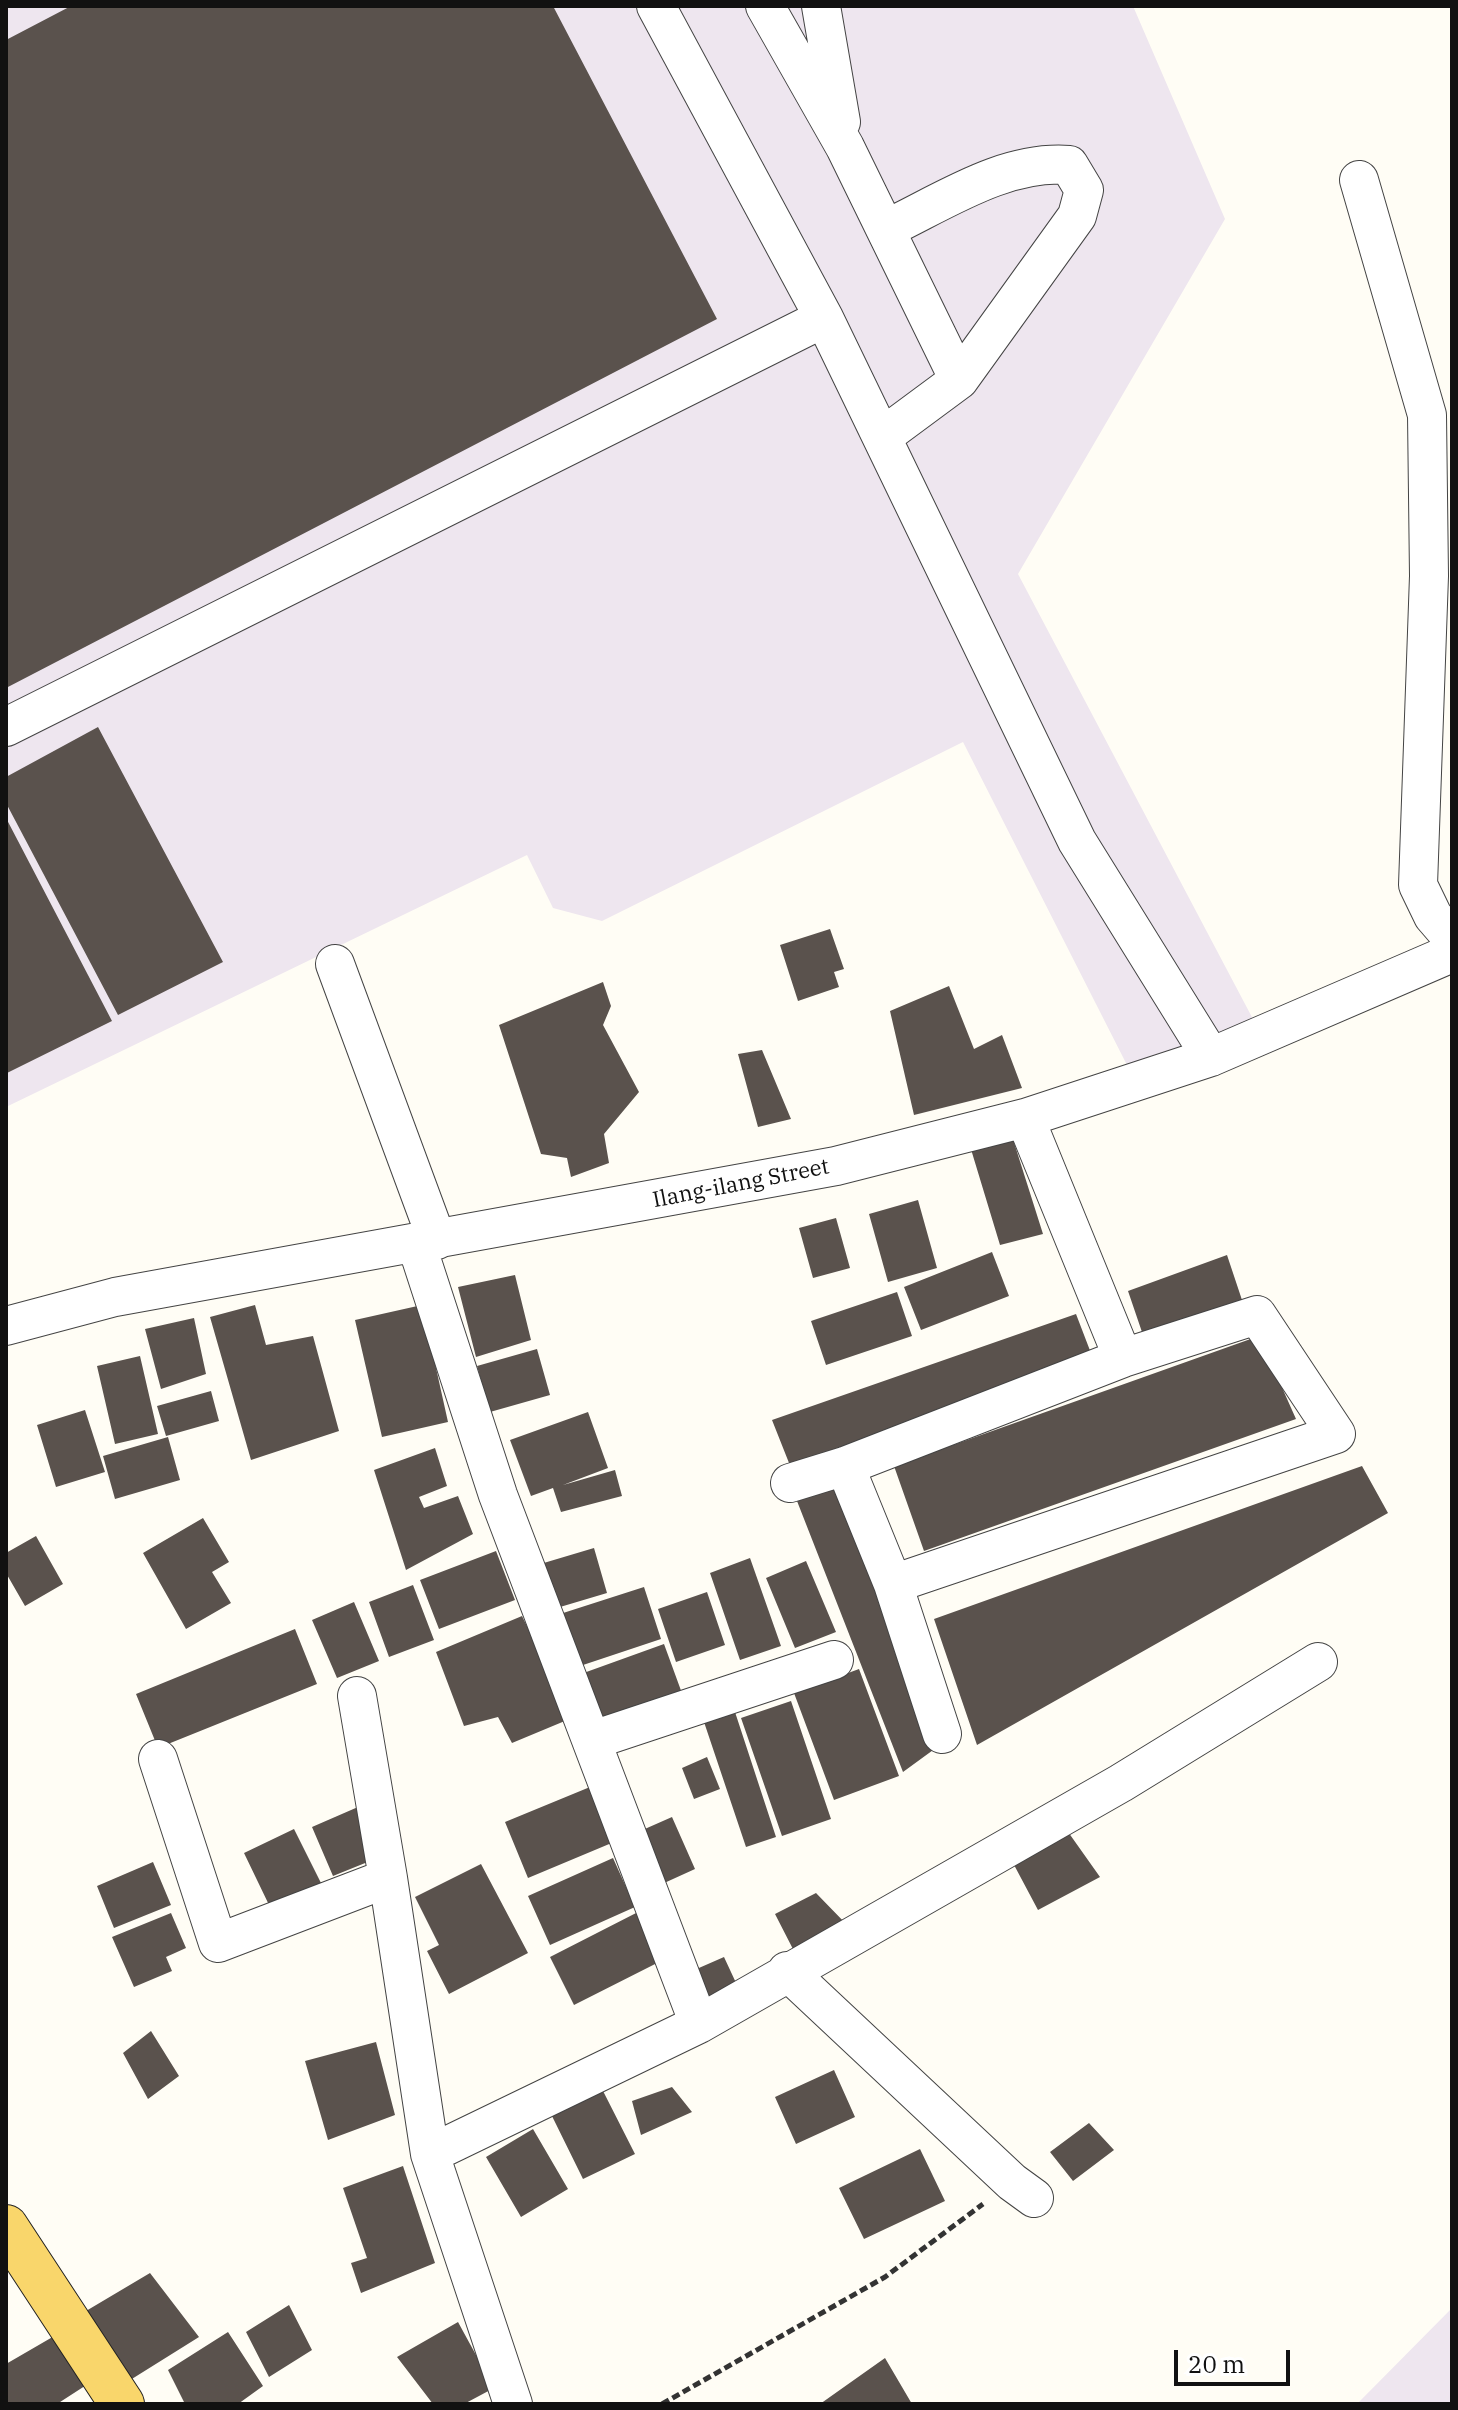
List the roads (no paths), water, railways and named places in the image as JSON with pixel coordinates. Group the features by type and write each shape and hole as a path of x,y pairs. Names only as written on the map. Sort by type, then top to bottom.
{"main road":[{"path":"6,2227 122,2404"}],"street":[{"path":"656,6 824,318 1077,841 1211,1057"},
{"path":"765,6 845,147 959,380"},
{"path":"821,6 845,147"},
{"path":"882,437 959,380 1077,216 1084,190 1069,165 1039,163 998,176 886,229"},
{"path":"1359,180 1427,415 1429,576 1418,885 1433,916 1452,938"},
{"path":"6,727 824,318"},
{"name":"Ilang-ilang Street","path":"6,1326 115,1297 836,1166 1025,1118 1211,1057 1452,953"},
{"path":"335,964 426,1241 498,1495 699,2024"},
{"path":"1025,1118 1123,1358"},
{"path":"790,1483 845,1466 1123,1358 1257,1315 1336,1434 893,1584"},
{"path":"845,1466 893,1584 942,1734"},
{"path":"593,1740 834,1660"},
{"path":"430,2154 699,2024 1121,1783 1318,1662"},
{"path":"357,1696 430,2154 513,2404"},
{"path":"158,1759 218,1943 388,1878"},
{"path":"787,1971 1023,2190"}]}
